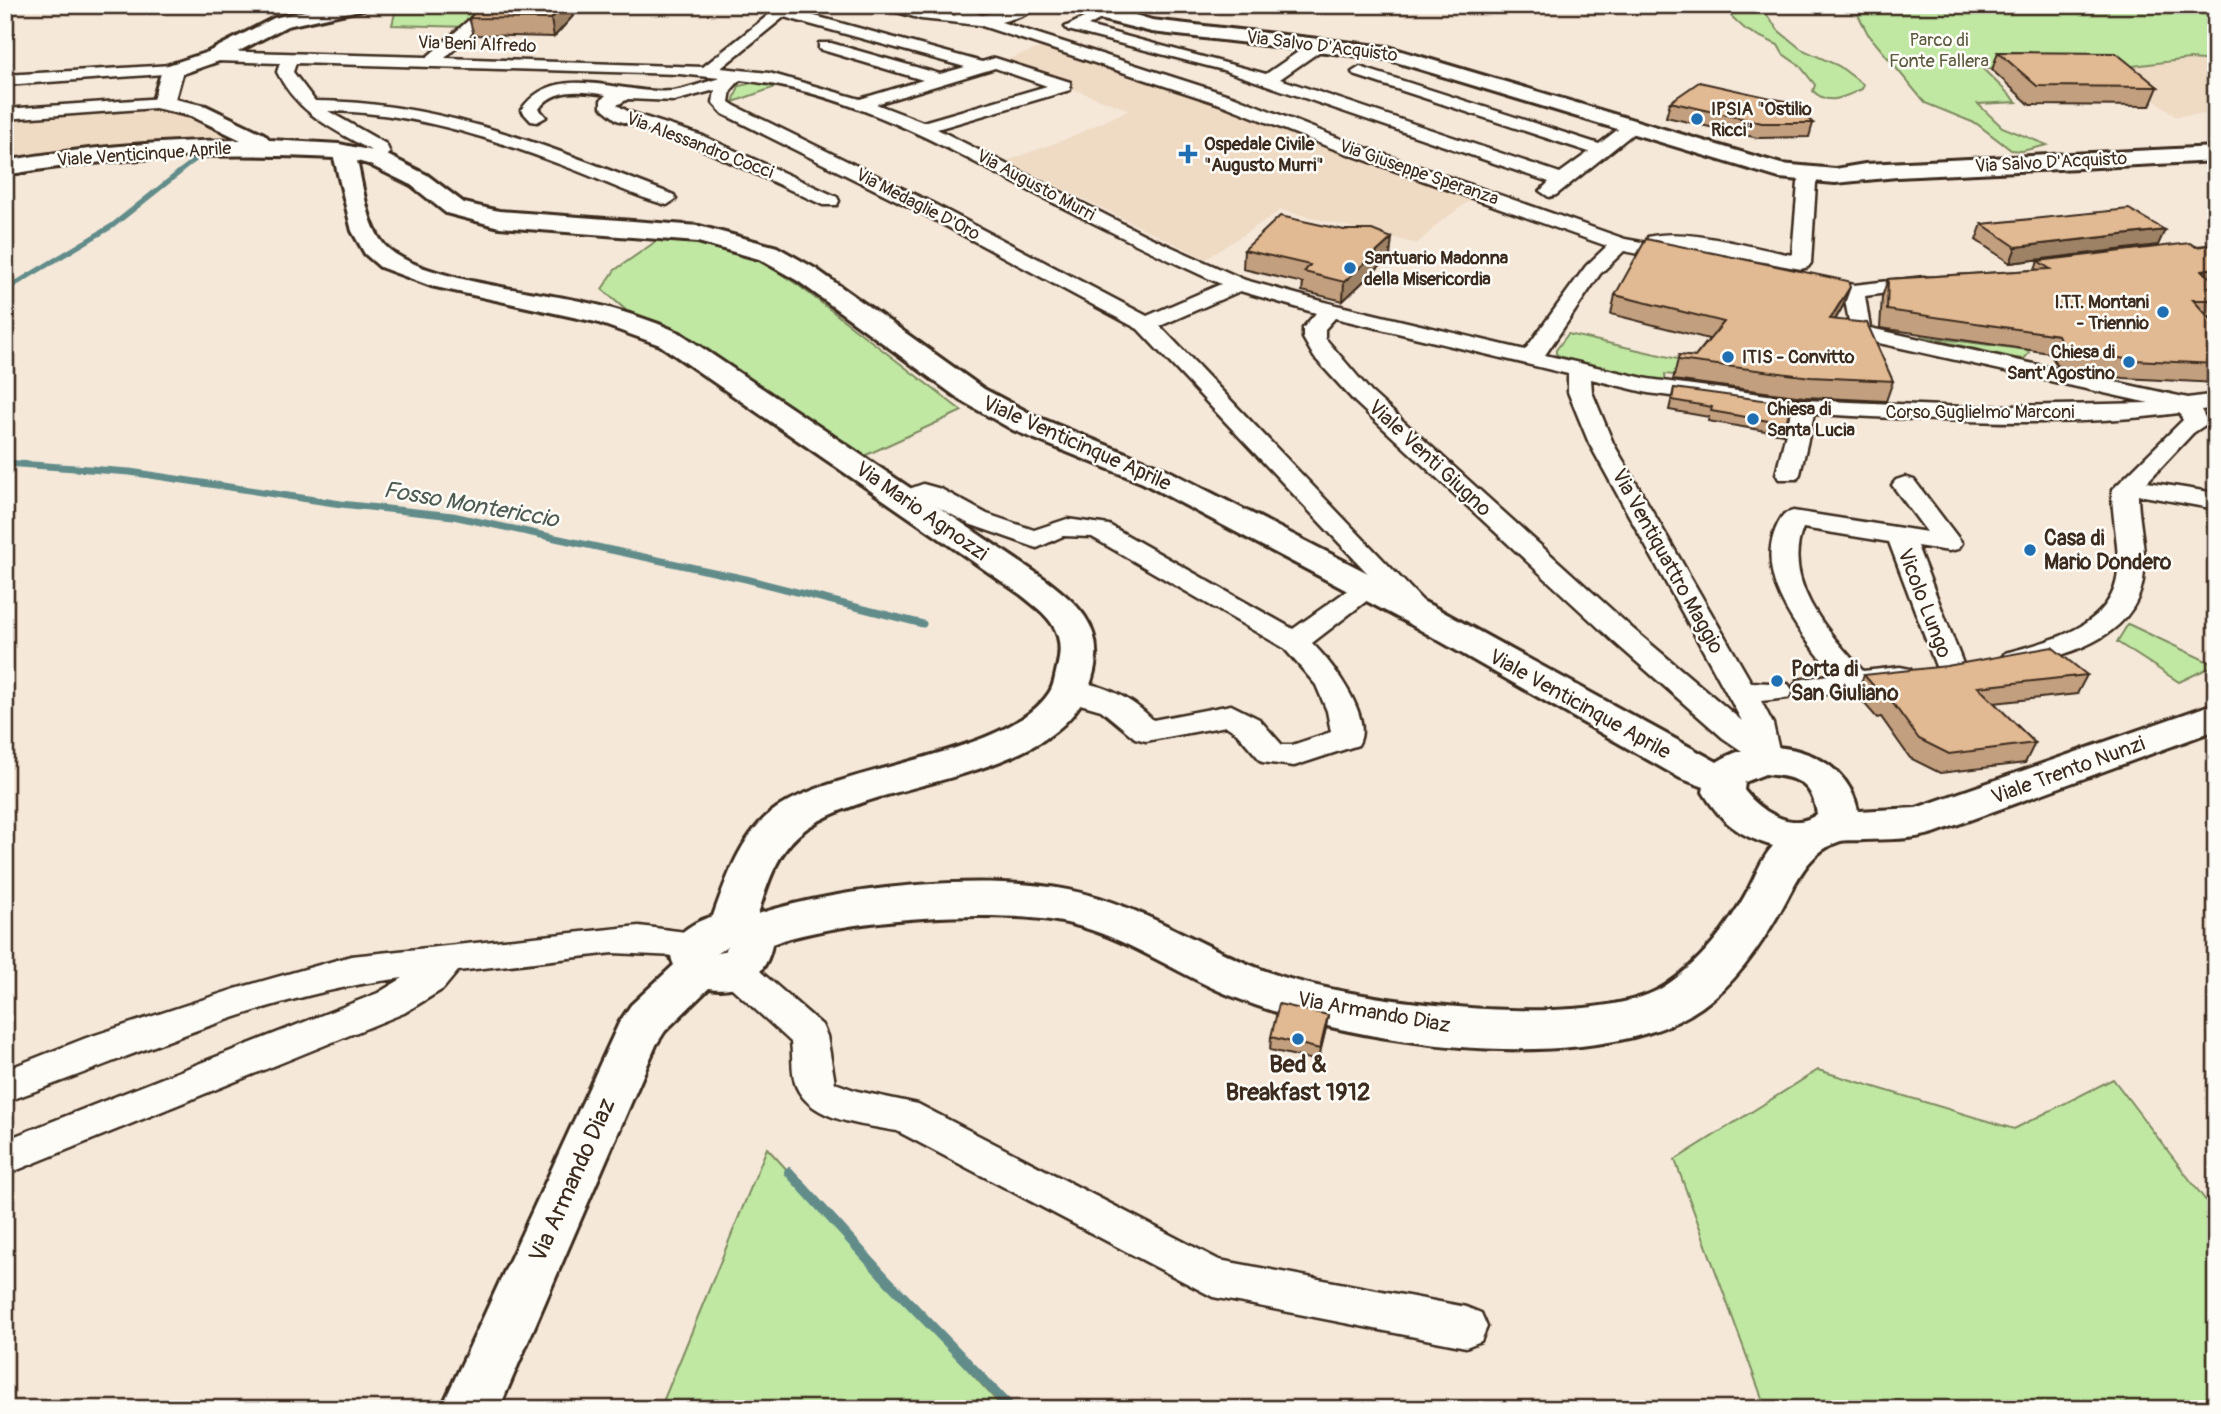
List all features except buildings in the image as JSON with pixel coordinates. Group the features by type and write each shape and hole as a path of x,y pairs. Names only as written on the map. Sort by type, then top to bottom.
{"main road":[{"path":"273,147 197,106 168,104 172,70 215,56 281,22 357,5"},
{"name":"Via Salvo D'Acquisto","path":"1095,10 1152,26 1388,53 1757,166 1811,175 1865,175 1891,171"},
{"path":"197,106 215,56"},
{"name":"Via Salvo D'Acquisto","path":"1674,141 1752,162 1819,170 1891,171 2214,153"},
{"name":"Viale Venticinque Aprile","path":"5,168 121,151 273,147 346,159 419,180 455,208 499,219 699,234 768,253 807,275 973,396 1024,423 1154,476 1423,616 1694,768 1724,780"},
{"name":"Via Mario Agnozzi","path":"346,159 374,249 395,265 439,280 636,324 670,339 907,498 1058,607 1078,634 1079,660 1069,691 1063,703 1035,728 994,747 823,803 793,817 765,841 721,949"},
{"name":"Viale Trento Nunzi","path":"1829,822 1919,823 2216,716"},
{"path":"1772,845 1731,806 1724,792 1724,780 1730,770 1741,762 1769,755 1793,764 1825,782 1829,822"},
{"name":"Via Armando Diaz","path":"470,1409 636,1037 648,1018 721,949 786,921 927,904 1045,902 1087,911 1261,989 1313,1004 1376,1017 1459,1027 1602,1025 1666,1008 1709,978 1765,899 1772,845 1829,822"}],"street":[{"path":"431,62 495,5"},
{"path":"881,5 925,17 980,20"},
{"path":"945,5 980,20"},
{"path":"1010,24 1036,5"},
{"path":"708,71 786,9 1064,86 922,128"},
{"path":"1095,10 1073,27 1105,38 1229,67 1562,180"},
{"name":"Via Giuseppe Speranza","path":"980,20 1010,24 1073,50 1229,101 1340,145 1620,244"},
{"path":"1073,50 1105,38"},
{"path":"812,42 938,79"},
{"path":"1268,80 1320,44"},
{"name":"Via Beni Alfredo","path":"215,56 708,71 732,78"},
{"path":"290,58 285,72 295,94 309,106 380,148 381,153 346,159"},
{"path":"860,104 988,65"},
{"path":"5,80 172,70"},
{"path":"1360,72 1601,150"},
{"name":"Via Alessandro Cocci","path":"732,78 674,96 626,94 609,100 609,107 623,116 698,140 830,201"},
{"name":"Via Augusto Murri","path":"732,78 769,78 860,104 922,128 1138,239 1238,284 1330,310"},
{"name":"Via Medaglie D'Oro","path":"732,78 720,96 721,103 729,110 925,207 1146,324"},
{"path":"1340,145 1487,83"},
{"path":"537,117 530,110 533,104 558,88 576,85 626,94"},
{"path":"5,114 168,104"},
{"path":"309,106 363,107 412,114 523,145 667,198"},
{"path":"1528,210 1562,180 1631,128"},
{"path":"1531,358 1593,270 1620,244 1689,242 1801,263 1807,183 1811,175"},
{"path":"1620,244 1854,291 1948,280"},
{"path":"1238,284 1146,324 1423,616"},
{"path":"1808,687 1973,666 2047,650 2081,639 2108,620 2129,596 2131,569 2124,512 2128,486 2185,428 2196,423 2189,409 2182,404 1969,354 1860,332 1854,291"},
{"path":"1330,310 1579,370"},
{"name":"Viale Venti Giugno","path":"1330,310 1314,328 1314,338 1322,352 1363,397 1623,635 1734,731 1769,755"},
{"name":"Corso Guglielmo Marconi","path":"1579,370 1648,386 1804,407 1965,414 2139,411 2216,401"},
{"name":"Via Ventiquattro Maggio","path":"1579,370 1580,392 1601,443 1742,692 1758,724 1769,755"},
{"path":"1788,474 1804,407"},
{"name":"Vicolo Lungo","path":"1899,533 1949,543 1905,485"},
{"path":"2128,486 2216,501"},
{"path":"907,498 923,492 932,494 978,519 1037,540 1049,530 1069,525 1100,531 1294,642 1312,658 1326,680 1347,729 1347,738 1294,756 1273,755 1248,726 1231,715 1146,731 1126,709 1097,696 1069,691"},
{"path":"1857,682 1818,638 1789,584 1783,549 1793,519 1899,533"},
{"name":"Vicolo Lungo","path":"1899,533 1973,666"},
{"path":"1294,642 1369,588"},
{"path":"1742,692 1778,691"},
{"path":"5,1086 99,1049 235,1003 351,970 612,940 639,939 721,949 809,1036 814,1083 822,1094 829,1098 853,1107 904,1116 1213,1278 1466,1327"},
{"path":"5,1158 391,1003 430,979 449,958"}],"shaded area":[{"name":"Ospedale Civile \"Augusto Murri\"","path":"1042,47 1062,53 1069,51 1193,92 1474,198 1440,222 1417,244 1281,210 1206,259 1006,161 1066,139 1129,110 1000,62"},
{"path":"2189,60 2216,62 2216,114 2175,116 2116,69"},
{"path":"162,106 194,117 238,141 5,164 5,118"}],"green space":[{"path":"397,5 493,5 470,27 392,25"},
{"path":"1723,5 1759,5 1779,31 1801,49 1839,66 1864,85 1862,89 1837,99 1819,96 1813,91 1815,85 1800,66 1783,54 1778,45 1746,30 1731,16 1733,10"},
{"name":"Parco di Fonte Fallera","path":"1853,5 2216,5 2216,61 2189,59 2109,69 1982,68 2017,102 1978,104 2002,127 2047,145 2022,151 2011,150 1977,124 1925,103 1868,34"},
{"path":"760,81 781,85 733,102 739,86"},
{"path":"665,235 700,240 755,257 798,285 962,411 862,457 741,372 663,324 628,312 602,289 615,270"},
{"path":"1568,334 1700,364 1703,378 1665,374 1666,385 1569,361 1556,354"},
{"path":"1920,336 2028,350 2029,353 2024,359 2015,358"},
{"path":"2128,624 2215,665 2179,682 2117,642"},
{"path":"1818,1070 2014,1129 2113,1079 2216,1214 2216,1409 1766,1409 1675,1160"},
{"path":"767,1148 789,1172 1004,1409 660,1409"}],"waterway":[{"path":"178,173 200,156"},
{"path":"5,290 112,226 180,172"},
{"name":"Fosso Montericcio","path":"5,463 130,472 341,504 453,516 746,579 923,624"},
{"path":"789,1172 888,1281 1012,1409"}],"place":[{"name":"IPSIA \"Ostilio Ricci\"","path":"1697,119"},
{"name":"Ospedale Civile \"Augusto Murri\"","path":"1188,154"},
{"name":"Santuario Madonna della Misericordia","path":"1350,268"},
{"name":"I.T.T. Montani - Triennio","path":"2163,312"},
{"name":"ITIS - Convitto","path":"1728,357"},
{"name":"Chiesa di Sant'Agostino","path":"2129,362"},
{"name":"Chiesa di Santa Lucia","path":"1753,419"},
{"name":"Casa di Mario Dondero","path":"2030,550"},
{"name":"Porta di San Giuliano","path":"1777,681"},
{"name":"Bed & Breakfast 1912","path":"1298,1039"}]}
